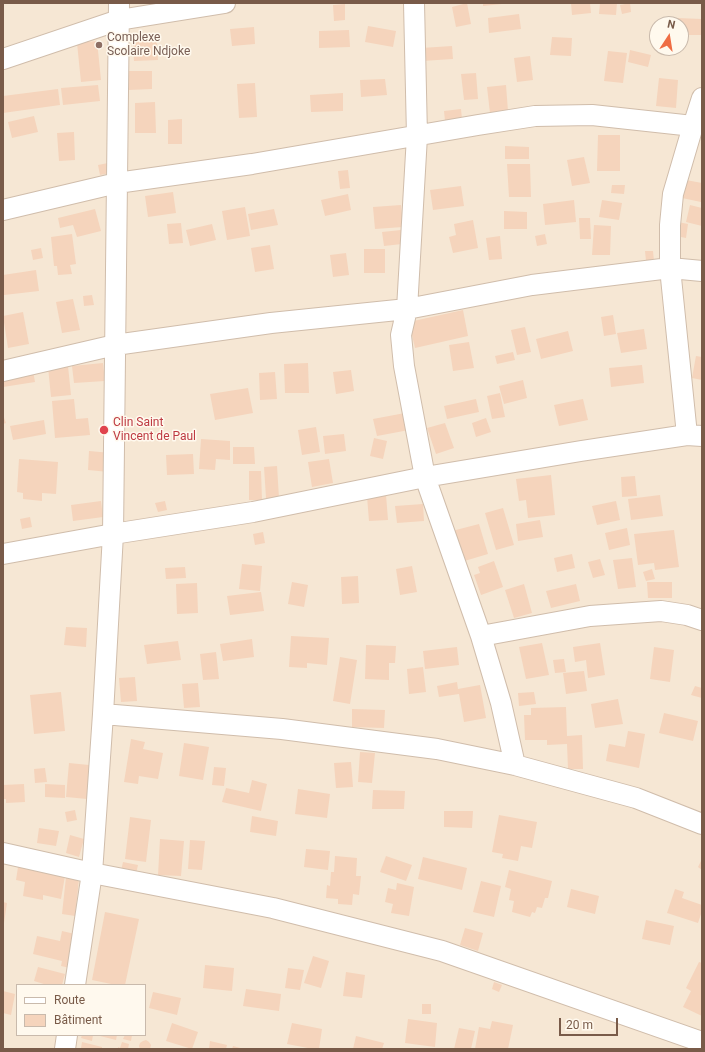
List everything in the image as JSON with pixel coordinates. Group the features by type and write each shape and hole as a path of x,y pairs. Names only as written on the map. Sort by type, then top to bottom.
{"street":[{"path":"3,59 119,11 225,3"},
{"path":"414,3 416,136 407,309 401,335 404,366 425,477 481,636 501,703 515,765"},
{"path":"75,984 92,873 113,534 119,11"},
{"path":"3,554 113,534 253,512 425,477 581,451 694,436 670,268 670,225 673,194 702,98"},
{"path":"3,210 117,183 252,164 535,116 592,115 693,126"},
{"path":"3,371 116,345 271,323 407,309 532,285 670,268 702,271"},
{"path":"481,636 598,615 661,611 687,615 702,620"},
{"path":"103,714 282,729 437,749 515,765 636,798 702,824"},
{"path":"3,853 92,873 273,908 442,951 702,1042"},
{"path":"65,1049 67,1036"}],"shaded area":[{"path":"3,3 702,3 702,1049 3,1049"}],"building":[{"path":"467,3 471,24 456,27 452,7"},
{"path":"483,3 502,3 502,4 483,6"},
{"path":"571,3 590,3 591,13 572,15"},
{"path":"600,3 617,3 616,15 599,14"},
{"path":"630,3 631,12 622,14 620,5"},
{"path":"345,4 345,20 334,21 333,5"},
{"path":"519,14 521,29 489,33 488,18"},
{"path":"689,18 702,19 702,35 689,35"},
{"path":"368,26 396,31 393,47 365,42"},
{"path":"254,27 255,44 232,46 230,29"},
{"path":"349,30 350,47 319,48 319,31"},
{"path":"156,33 158,60 134,61 132,35"},
{"path":"552,37 572,38 571,56 550,55"},
{"path":"97,41 101,80 81,82 77,43"},
{"path":"452,46 453,59 422,61 421,48"},
{"path":"630,50 651,56 648,67 628,62"},
{"path":"608,51 627,53 623,83 604,81"},
{"path":"530,56 533,80 517,82 514,58"},
{"path":"129,71 152,71 152,89 129,90"},
{"path":"476,73 478,99 464,100 461,74"},
{"path":"659,78 678,80 676,108 656,106"},
{"path":"385,79 387,95 361,97 360,80"},
{"path":"255,83 257,117 239,118 237,84"},
{"path":"98,85 100,101 63,105 61,88"},
{"path":"506,85 508,111 490,113 487,87"},
{"path":"58,89 60,105 3,113 3,96"},
{"path":"343,93 343,111 311,112 310,95"},
{"path":"155,102 156,133 135,133 135,103"},
{"path":"461,109 462,119 445,121 444,111"},
{"path":"34,116 38,132 12,138 8,122"},
{"path":"182,119 182,144 168,144 168,120"},
{"path":"74,132 75,160 59,161 57,133"},
{"path":"598,135 620,135 620,171 597,171"},
{"path":"505,146 529,147 529,159 505,159"},
{"path":"584,157 590,183 572,186 567,160"},
{"path":"108,163 110,173 100,175 98,165"},
{"path":"507,164 530,164 531,197 509,197"},
{"path":"348,170 350,188 340,189 338,171"},
{"path":"686,180 702,183 701,202 682,198"},
{"path":"612,185 625,185 624,194 611,193"},
{"path":"461,186 464,206 433,210 430,190"},
{"path":"173,192 176,213 148,217 145,196"},
{"path":"348,194 351,210 325,216 321,200"},
{"path":"574,200 576,222 545,225 543,204"},
{"path":"602,200 622,203 619,220 599,217"},
{"path":"401,205 403,227 375,229 373,207"},
{"path":"690,205 702,208 702,226 686,222"},
{"path":"245,207 250,236 227,240 222,211"},
{"path":"95,209 101,231 77,237 73,225 60,228 58,218"},
{"path":"274,209 278,225 251,230 248,214"},
{"path":"504,211 527,212 527,229 504,229"},
{"path":"579,218 590,218 591,239 580,239"},
{"path":"473,220 478,248 453,253 449,237 456,235 454,224"},
{"path":"678,222 688,224 686,238 676,236"},
{"path":"181,223 183,243 169,244 167,224"},
{"path":"212,224 216,240 190,246 186,230"},
{"path":"594,225 611,226 610,255 592,255"},
{"path":"401,230 402,244 384,246 382,232"},
{"path":"72,234 76,264 70,265 72,274 58,275 57,266 54,266 51,237"},
{"path":"545,234 547,244 537,246 535,236"},
{"path":"500,236 502,259 489,260 486,238"},
{"path":"270,245 274,269 255,272 251,248"},
{"path":"41,248 43,258 33,260 31,250"},
{"path":"364,249 385,249 385,273 364,273"},
{"path":"645,251 653,251 654,261 646,261"},
{"path":"346,253 349,275 333,277 330,255"},
{"path":"36,270 39,291 4,295 3,275"},
{"path":"92,295 94,305 84,306 83,296"},
{"path":"73,299 80,330 62,333 56,302"},
{"path":"463,310 468,336 415,348 409,322"},
{"path":"23,312 29,344 8,348 3,316"},
{"path":"613,315 616,334 604,336 601,317"},
{"path":"525,327 531,352 517,355 511,330"},
{"path":"644,329 647,349 621,353 617,333"},
{"path":"568,331 573,351 541,359 536,339"},
{"path":"469,342 474,368 453,371 449,345"},
{"path":"513,352 515,360 497,364 495,356"},
{"path":"696,356 702,357 702,380 692,378"},
{"path":"103,363 105,381 74,383 72,366"},
{"path":"308,363 309,393 285,393 284,364"},
{"path":"642,365 644,383 611,387 609,368"},
{"path":"68,366 71,395 51,397 48,367"},
{"path":"351,370 354,391 336,394 333,372"},
{"path":"33,371 35,382 3,387 3,376"},
{"path":"275,372 277,399 260,400 259,373"},
{"path":"523,380 527,398 504,404 499,386"},
{"path":"248,388 253,413 215,420 210,394"},
{"path":"500,393 505,417 492,419 487,396"},
{"path":"74,399 76,419 88,418 90,435 55,438 52,401"},
{"path":"476,399 479,412 447,419 444,406"},
{"path":"583,399 588,420 559,426 554,405"},
{"path":"405,413 409,430 377,436 373,419"},
{"path":"3,415 6,423 3,424"},
{"path":"486,418 491,432 476,437 472,423"},
{"path":"44,420 46,434 13,440 10,426"},
{"path":"445,423 454,448 436,454 427,428"},
{"path":"316,427 320,452 302,455 298,430"},
{"path":"344,434 346,451 325,454 323,436"},
{"path":"374,438 387,441 383,459 370,456"},
{"path":"201,439 230,441 230,460 216,459 215,470 199,469"},
{"path":"233,447 254,447 255,464 233,464"},
{"path":"89,451 111,453 109,472 88,470"},
{"path":"193,454 194,474 167,475 166,455"},
{"path":"19,459 58,462 56,494 42,493 42,501 23,499 23,493 17,492"},
{"path":"329,459 333,483 312,487 308,462"},
{"path":"277,466 279,498 266,498 264,467"},
{"path":"249,471 261,471 262,500 249,500"},
{"path":"551,475 555,515 528,518 526,500 519,501 516,479"},
{"path":"635,476 637,496 622,497 621,477"},
{"path":"386,495 388,520 369,521 367,496"},
{"path":"660,495 663,516 631,520 628,499"},
{"path":"101,501 103,517 73,521 71,505"},
{"path":"165,501 167,510 158,512 155,503"},
{"path":"616,501 620,520 597,525 592,506"},
{"path":"423,504 424,521 397,523 395,506"},
{"path":"503,508 514,545 496,550 485,513"},
{"path":"30,517 32,527 22,529 20,519"},
{"path":"540,520 543,537 518,541 516,524"},
{"path":"479,524 488,554 461,562 452,531"},
{"path":"627,528 630,545 609,550 605,533"},
{"path":"674,530 679,567 655,570 654,563 638,565 634,534"},
{"path":"263,532 265,543 255,545 253,534"},
{"path":"572,554 575,568 557,572 554,558"},
{"path":"632,558 636,587 618,589 613,560"},
{"path":"600,559 605,575 593,578 588,562"},
{"path":"494,561 503,587 481,595 474,575 480,573 478,567"},
{"path":"242,564 262,566 260,591 239,589"},
{"path":"412,566 417,592 400,595 396,569"},
{"path":"185,567 186,578 166,579 165,568"},
{"path":"652,569 655,579 646,581 643,572"},
{"path":"358,576 359,603 342,604 341,577"},
{"path":"292,582 308,585 304,607 288,604"},
{"path":"647,582 672,582 672,598 648,598"},
{"path":"197,583 198,613 177,614 176,584"},
{"path":"524,584 532,613 514,618 505,590"},
{"path":"576,584 580,601 551,608 546,591"},
{"path":"261,592 264,611 230,615 227,596"},
{"path":"66,627 87,628 86,647 64,645"},
{"path":"291,636 329,638 327,665 307,663 307,668 289,667"},
{"path":"252,639 254,657 223,661 220,644"},
{"path":"178,641 181,660 147,664 144,645"},
{"path":"542,643 549,675 526,679 519,647"},
{"path":"600,643 605,675 588,678 586,660 575,662 573,647"},
{"path":"366,645 396,646 395,663 389,663 389,680 365,679"},
{"path":"457,647 459,665 425,669 423,651"},
{"path":"654,647 674,650 670,682 650,679"},
{"path":"216,652 219,679 203,680 200,654"},
{"path":"340,657 357,660 350,704 333,701"},
{"path":"564,659 566,672 555,673 553,660"},
{"path":"423,667 426,692 409,694 407,669"},
{"path":"584,671 587,691 566,694 563,673"},
{"path":"135,677 137,701 121,702 119,678"},
{"path":"457,682 458,689 480,685 486,718 464,722 459,694 439,697 437,686"},
{"path":"198,683 200,707 184,708 182,684"},
{"path":"695,686 702,688 702,698 691,695"},
{"path":"61,692 65,731 34,734 30,695"},
{"path":"534,692 536,704 519,706 518,693"},
{"path":"618,699 623,724 595,728 591,704"},
{"path":"566,707 567,736 582,735 583,769 568,769 567,744 547,745 547,740 525,740 524,715 531,715 531,708"},
{"path":"352,709 385,710 384,728 352,727"},
{"path":"664,713 698,721 693,741 659,733"},
{"path":"628,731 645,734 639,768 606,761 609,744 625,747"},
{"path":"131,739 145,742 143,749 163,753 158,779 139,776 138,784 124,782"},
{"path":"184,743 209,747 203,780 179,776"},
{"path":"360,752 375,753 372,783 358,782"},
{"path":"351,762 353,787 336,788 334,763"},
{"path":"69,763 89,765 87,799 66,797"},
{"path":"214,767 226,768 224,786 212,785"},
{"path":"45,768 47,782 35,783 34,769"},
{"path":"252,780 267,784 261,811 222,802 226,788 249,793"},
{"path":"24,784 25,802 6,803 6,799 3,799 3,785"},
{"path":"45,784 65,785 65,798 45,797"},
{"path":"298,789 330,794 327,818 295,814"},
{"path":"373,790 405,791 404,809 372,809"},
{"path":"75,810 77,820 67,822 65,812"},
{"path":"444,811 473,811 472,828 444,827"},
{"path":"499,815 537,822 532,848 521,846 518,861 502,858 503,854 492,852"},
{"path":"252,816 278,821 276,836 250,832"},
{"path":"130,817 151,820 146,862 125,859"},
{"path":"39,828 59,831 56,846 37,843"},
{"path":"70,835 84,839 79,857 66,853"},
{"path":"160,839 184,841 181,876 158,875"},
{"path":"190,840 205,841 202,870 188,869"},
{"path":"306,849 330,851 328,870 304,867"},
{"path":"335,856 357,858 356,876 361,876 359,895 353,894 352,905 338,904 338,899 326,898 327,885 330,886 331,872 334,872"},
{"path":"386,856 412,865 406,881 380,872"},
{"path":"423,857 467,868 462,890 418,879"},
{"path":"702,859 702,870 698,867"},
{"path":"123,862 138,865 136,874 121,871"},
{"path":"18,867 65,876 61,899 43,895 43,900 23,896 25,882 16,880"},
{"path":"509,870 552,881 548,898 545,898 542,908 537,907 535,913 532,912 530,917 512,912 514,901 509,900 511,889 505,887"},
{"path":"66,877 79,879 75,916 62,914"},
{"path":"481,881 501,886 494,917 473,912"},
{"path":"397,883 414,887 409,916 391,913 393,904 385,902 388,888 396,890"},
{"path":"571,889 599,896 595,914 567,907"},
{"path":"675,889 684,892 682,898 702,905 702,911 698,923 667,913"},
{"path":"3,902 7,903 4,923 3,923"},
{"path":"105,912 139,919 125,984 111,984 92,980"},
{"path":"646,920 674,926 670,945 642,939"},
{"path":"465,928 483,933 478,951 460,945"},
{"path":"62,931 75,934 74,969 61,966 62,961 33,954 37,936 60,941"},
{"path":"313,956 329,961 321,988 304,983"},
{"path":"699,962 702,963 702,1016 683,1007 691,991 686,988"},
{"path":"205,965 234,968 232,991 203,988"},
{"path":"38,967 65,974 62,984 44,984 34,981"},
{"path":"288,968 304,970 300,990 285,988"},
{"path":"346,972 365,975 362,998 343,996"},
{"path":"494,982 502,985 499,992 492,989"},
{"path":"246,989 281,994 279,1011 243,1006"},
{"path":"3,991 15,994 11,1015 3,1013"},
{"path":"153,992 181,998 177,1015 149,1008"},
{"path":"422,1004 431,1004 431,1014 422,1014"},
{"path":"408,1019 437,1023 435,1047 405,1043"},
{"path":"492,1021 513,1025 508,1049 475,1049 479,1027 490,1029"},
{"path":"172,1023 198,1032 192,1049 166,1041"},
{"path":"292,1023 322,1029 319,1049 287,1044"},
{"path":"459,1028 475,1031 471,1049 454,1049"},
{"path":"82,1036 93,1036 92,1041 81,1038"},
{"path":"100,1036 117,1036 116,1040"},
{"path":"124,1036 132,1036 131,1041 123,1039"},
{"path":"356,1036 384,1043 382,1049 353,1049"},
{"path":"146,1040 151,1045 150,1049 140,1049 140,1043"},
{"path":"210,1041 227,1045 226,1049 209,1049"},
{"path":"82,1042 102,1047 102,1049 81,1048"},
{"path":"122,1042 129,1044 128,1049 118,1049 118,1047 120,1048"},
{"path":"233,1046 244,1049 232,1049"}],"place":[{"name":"Complexe Scolaire Ndjoke","path":"99,45"},
{"name":"Clin Saint Vincent de Paul","path":"104,430"}]}
